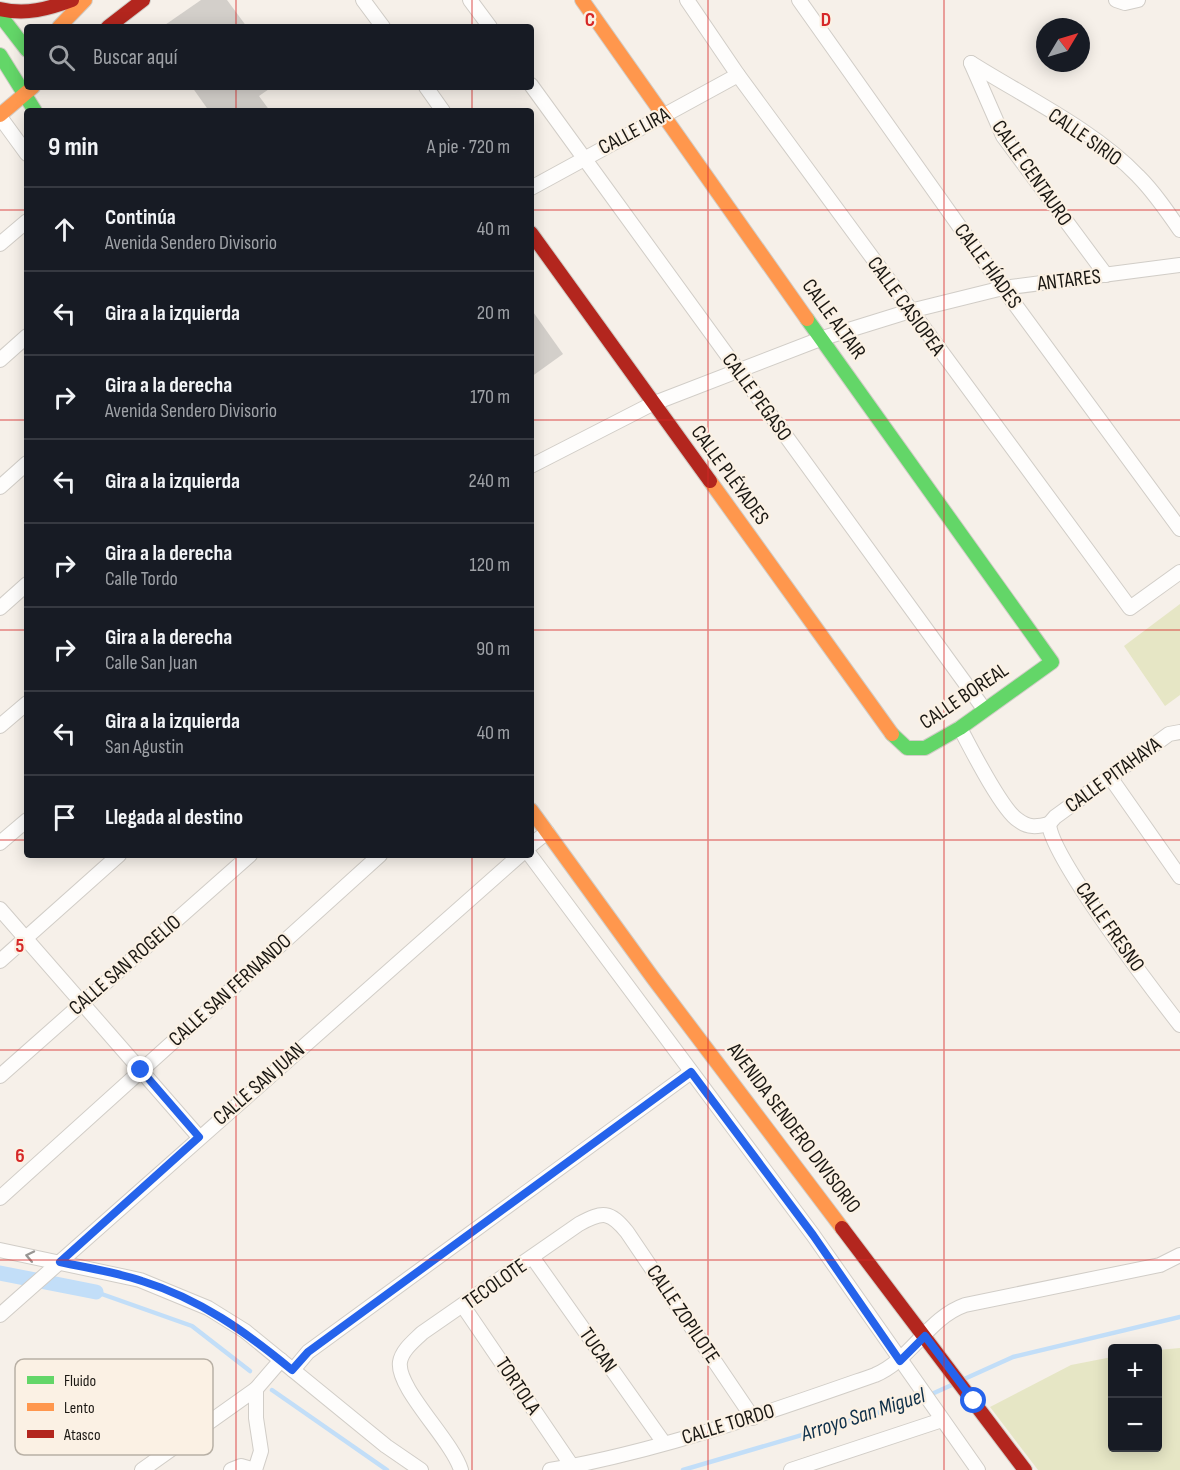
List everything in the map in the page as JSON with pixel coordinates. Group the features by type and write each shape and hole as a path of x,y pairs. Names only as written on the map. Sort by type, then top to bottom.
{"street":[{"path":"0,9 30,13 72,0"},
{"path":"62,24 86,0"},
{"path":"112,24 143,0"},
{"path":"363,0 380,24"},
{"path":"470,0 488,24"},
{"name":"CALLE ALTAIR","path":"582,0 662,116 823,338 1052,662"},
{"name":"CALLE CASIOPEA","path":"687,0 738,75 1130,608 1180,572"},
{"name":"CALLE HÍADES","path":"799,0 1003,288 1180,529"},
{"path":"1116,0 1135,1"},
{"path":"0,15 24,44"},
{"path":"0,34 24,45"},
{"path":"0,55 24,83"},
{"name":"CALLE SIRIO","path":"971,63 1114,155 1137,175 1180,230"},
{"name":"CALLE CENTAURO","path":"971,63 1003,136 1106,275"},
{"name":"CALLE LIRA","path":"534,186 738,75"},
{"name":"CALLE PEGASO","path":"534,89 984,709"},
{"path":"24,150 0,116 26,90"},
{"path":"29,90 34,108"},
{"path":"428,90 441,108"},
{"path":"0,244 24,224"},
{"name":"CALLE PLÉYADES","path":"534,237 896,740"},
{"name":"ANTARES","path":"534,464 652,404 823,338 910,311 1003,288 1180,265"},
{"path":"0,360 24,339"},
{"path":"0,487 24,466"},
{"path":"0,608 24,587"},
{"name":"CALLE BOREAL","path":"896,740 907,748 925,748 960,728 1052,662"},
{"path":"0,726 24,705"},
{"path":"960,728 1001,800 1017,820 1033,828 1049,825"},
{"name":"CALLE PITAHAYA","path":"1049,825 1055,817 1169,734 1180,732"},
{"path":"1110,777 1180,877"},
{"name":"AVENIDA SENDERO DIVISORIO","path":"534,814 653,978 1025,1470"},
{"path":"0,843 24,823"},
{"name":"CALLE FRESNO","path":"1049,825 1051,837 1082,890 1180,1025"},
{"path":"534,843 547,832"},
{"path":"0,961 116,858"},
{"name":"CALLE SAN ROGELIO","path":"0,1076 247,858"},
{"name":"CALLE SAN FERNANDO","path":"0,1198 377,858"},
{"name":"CALLE SAN JUAN","path":"0,1315 12,1300 49,1273 199,1137 517,858"},
{"path":"532,858 813,1235 978,1470"},
{"path":"0,909 199,1137"},
{"path":"292,1370 308,1352 691,1072"},
{"name":"TECOLOTE","path":"461,1470 455,1455 407,1386 400,1370 400,1361 410,1344 579,1224 596,1216 608,1215"},
{"name":"CALLE ZOPILOTE","path":"608,1215 627,1232 753,1418"},
{"path":"0,1250 140,1280 177,1293 245,1331 386,1446 421,1470"},
{"name":"CALLE TORDO","path":"550,1470 664,1443 753,1418 875,1375 902,1364 925,1336 949,1313 965,1305 1160,1265 1180,1255"},
{"name":"TUCAN","path":"533,1258 664,1443"},
{"name":"TORTOLA","path":"464,1306 572,1466"},
{"path":"213,1420 256,1389 281,1360"},
{"path":"231,1470 241,1466 255,1470 261,1451 256,1418 256,1389"},
{"path":"796,1469 940,1418"},
{"path":"142,1470 163,1455"}],"green space":[{"path":"1180,604 1180,695 1165,706 1124,646"},
{"path":"1180,1348 1180,1470 1038,1470 990,1407 1071,1365 1108,1358 1108,1452 1162,1452 1162,1350"}],"building":[{"path":"201,0 227,0 245,24 166,24"},
{"path":"194,90 268,90 259,96 268,108 207,108"},
{"path":"534,313 563,354 534,375"}],"waterway":[{"name":"Arroyo San Miguel","path":"0,1273 96,1292"},
{"name":"Arroyo San Miguel","path":"96,1292 192,1326 250,1371"},
{"name":"Arroyo San Miguel","path":"962,1380 1013,1357 1180,1317"},
{"name":"Arroyo San Miguel","path":"683,1470 914,1402 954,1384"},
{"name":"Arroyo San Miguel","path":"272,1390 387,1470"}],"traffic: fast":[{"path":"0,15 24,46"},
{"path":"0,55 33,108"},
{"path":"807,319 1052,662 960,728 925,748 907,748 892,734"}],"traffic: slow":[{"path":"62,24 85,0"},
{"path":"582,0 807,319"},
{"path":"0,115 29,90"},
{"path":"710,481 892,734"},
{"path":"534,814 653,978 842,1228"}],"traffic: jam":[{"path":"0,9 37,10 72,0"},
{"path":"112,24 143,0"},
{"path":"534,237 710,481"},
{"path":"842,1228 1025,1470"}],"route":[{"path":"141,1070 199,1137 60,1262 140,1280 177,1293 208,1308 245,1331 292,1370 308,1352 691,1072 813,1235 900,1361 925,1336 974,1401"}]}
